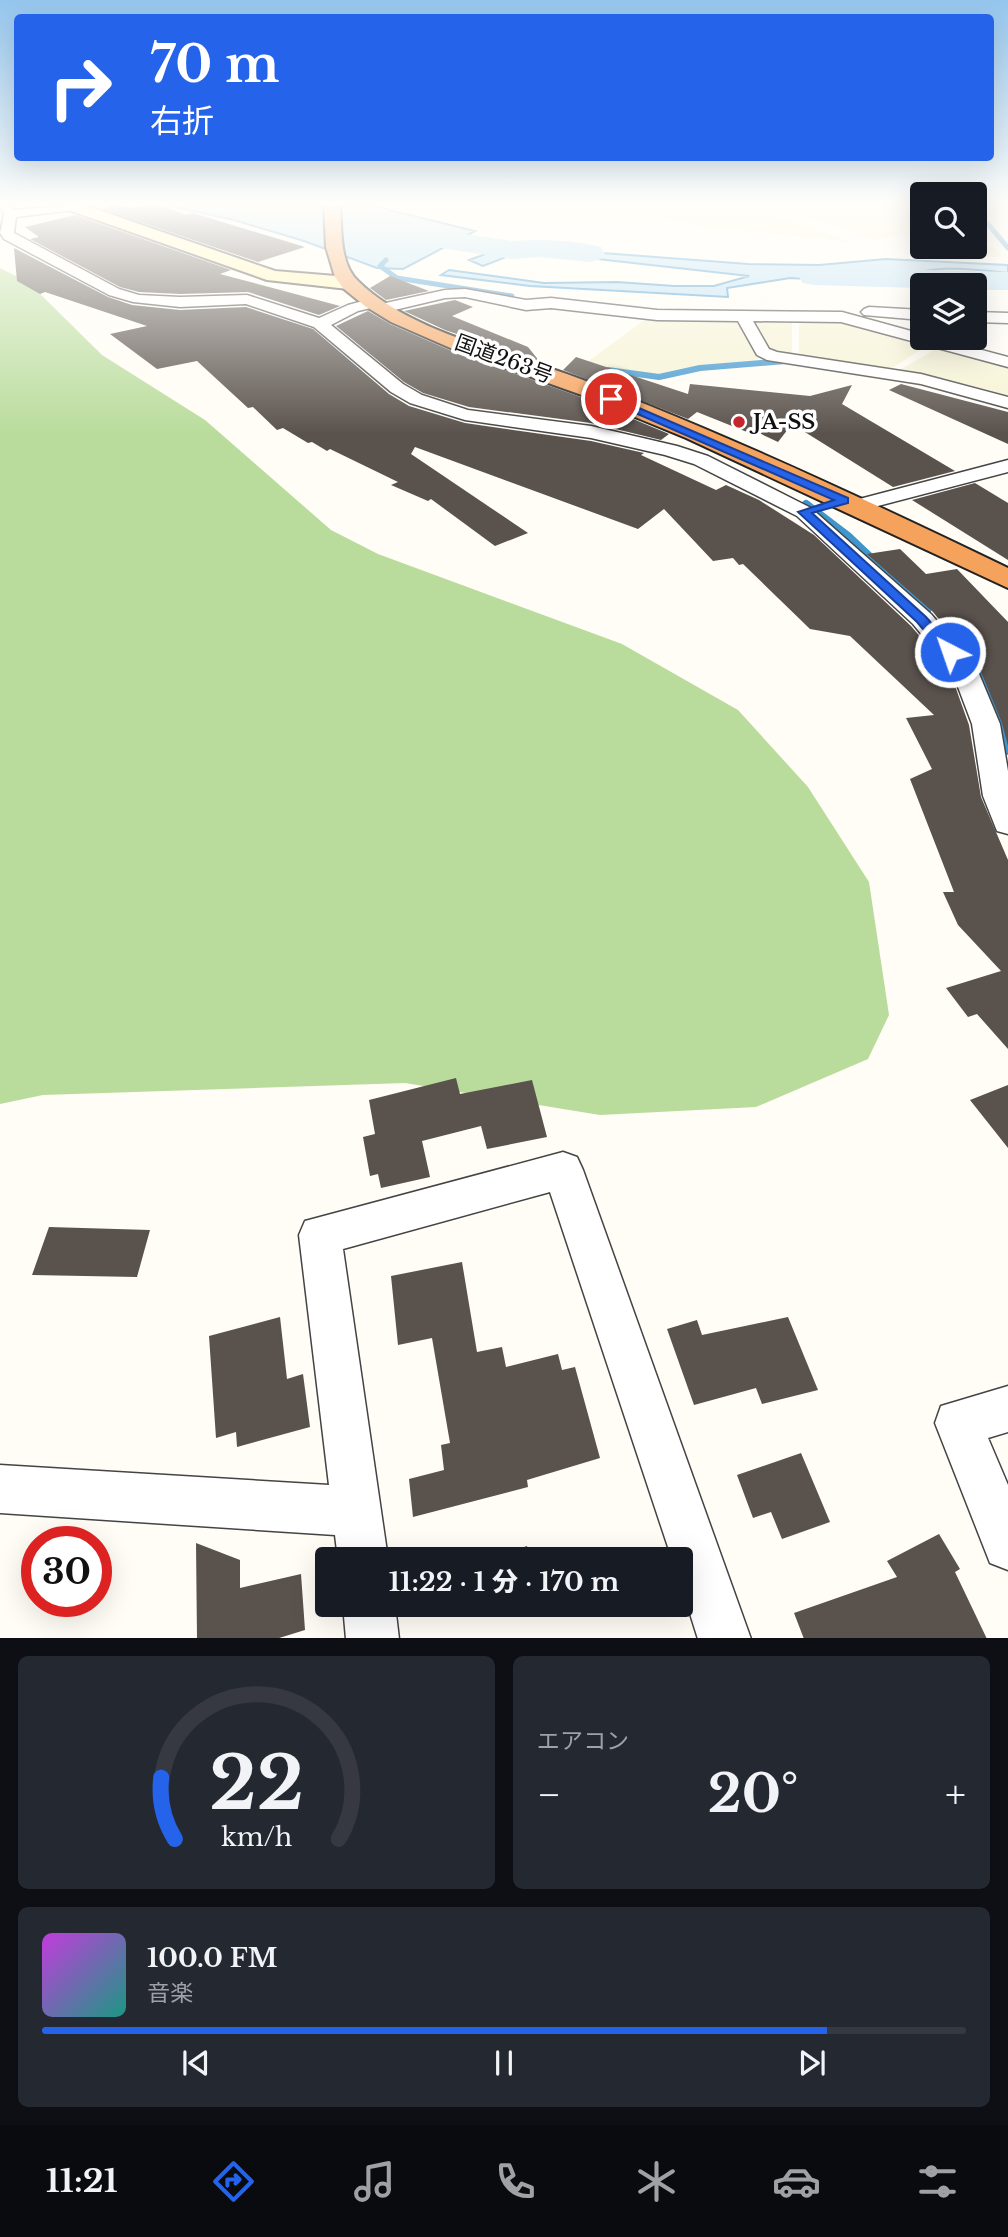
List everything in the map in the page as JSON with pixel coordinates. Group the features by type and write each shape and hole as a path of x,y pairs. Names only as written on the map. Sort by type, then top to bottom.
{"highway":[{"name":"国道263号","path":"350,281 378,306 439,335 586,388 688,430 832,506 1008,579"}],"street":[{"path":"94,281 114,292 138,299 180,302 247,299 320,324 397,388 416,399 465,415 591,432 670,450 832,506 1008,466"},
{"path":"320,324 353,308 465,293 526,305 551,303 657,315 842,317 1008,362"},
{"path":"551,303 559,295 648,298"},
{"path":"674,299 910,314"},
{"path":"743,316 763,352 773,356 918,377 959,386 1008,403"},
{"path":"987,317 1008,318"},
{"path":"832,506 964,669 986,724 998,796 1008,824"},
{"path":"361,1547 320,1235 563,1170 725,1638"},
{"path":"1008,1409 958,1423 1008,1545"},
{"path":"0,1489 357,1512"},
{"path":"370,1617 373,1638"}],"shaded area":[{"path":"647,318 741,321 756,354 770,358 698,366 658,375 586,363"},
{"path":"756,320 792,321 792,354 778,354 771,350 753,323"},
{"path":"847,320 910,337 910,350 920,350 889,370 803,356 799,353 799,322"},
{"path":"934,350 955,350 1008,365 1008,400 968,385 898,371"}],"green space":[{"path":"0,281 28,282 102,355 205,420 331,530 378,554 622,644 738,710 808,787 869,882 889,1015 868,1059 756,1107 600,1115 405,1083 43,1095 0,1104"}],"water":[{"path":"493,281 617,282 674,286 768,281 727,288 728,297 530,286"},
{"path":"848,281 896,281 892,284"}],"building":[{"path":"18,281 78,281 108,297 132,305 180,310 246,307 313,329 389,394 409,406 465,423 591,441 644,453 641,455 716,490 726,485 759,500 814,535 911,626 950,672 969,725 981,797 1008,860 1008,1049 977,1014 968,1017 946,988 1001,971 958,925 943,892 954,892 910,779 932,769 906,718 934,715 850,636 810,629 743,564 739,565 733,558 713,561 664,509 638,529 415,447 411,454 528,533 495,546 431,499 428,501 391,485 398,482 330,449 327,451 312,442 308,443 283,428 277,430 253,407 248,408 197,361 157,369 110,334 147,326 45,292 40,294"},
{"path":"110,281 248,281 340,306 319,315 248,292 180,294 139,292"},
{"path":"381,281 404,281 429,291 386,300 370,288"},
{"path":"455,300 473,307 452,316 528,347 540,362 445,330 404,311"},
{"path":"368,311 390,324 454,352 578,396 669,434 661,440 591,423 469,407 423,393 404,382 336,326"},
{"path":"576,357 688,394 690,384 810,396 852,385 842,404 955,471 893,487 792,424 778,442 697,412 688,419 563,370"},
{"path":"901,384 1008,412 1008,444 889,390"},
{"path":"975,483 1008,503 1008,560 912,500"},
{"path":"900,549 926,574 957,569 1008,622 1008,746 1002,723 979,667 933,612 867,554"},
{"path":"456,1078 460,1094 532,1080 547,1137 487,1149 481,1126 422,1141 430,1177 381,1188 378,1174 370,1176 363,1137 375,1134 369,1100"},
{"path":"1008,1085 1008,1148 970,1100"},
{"path":"49,1227 150,1230 137,1277 32,1275"},
{"path":"462,1262 477,1352 502,1347 506,1367 558,1354 562,1370 575,1367 600,1458 527,1480 528,1487 413,1517 409,1479 444,1470 441,1445 450,1443 432,1338 398,1345 391,1276"},
{"path":"280,1317 287,1379 303,1374 310,1427 237,1447 236,1432 216,1438 209,1336"},
{"path":"788,1317 818,1390 762,1404 756,1388 694,1405 667,1329 697,1320 702,1335"},
{"path":"801,1453 830,1522 782,1539 771,1512 753,1518 737,1475"},
{"path":"939,1534 960,1569 955,1572 987,1638 804,1638 794,1613 897,1577 887,1561"},
{"path":"196,1543 240,1560 240,1588 301,1574 305,1630 279,1638 197,1638"}],"waterway":[{"path":"419,281 512,296"},
{"path":"608,370 659,377 700,368 785,361"},
{"path":"806,504 848,536 927,611"},
{"path":"940,626 977,672"},
{"path":"976,670 998,713 1008,750"}],"place":[{"name":"JA-SS","path":"739,422"}],"route":[{"path":"611,399 688,430 844,500 804,512 922,619 950,652"}]}
